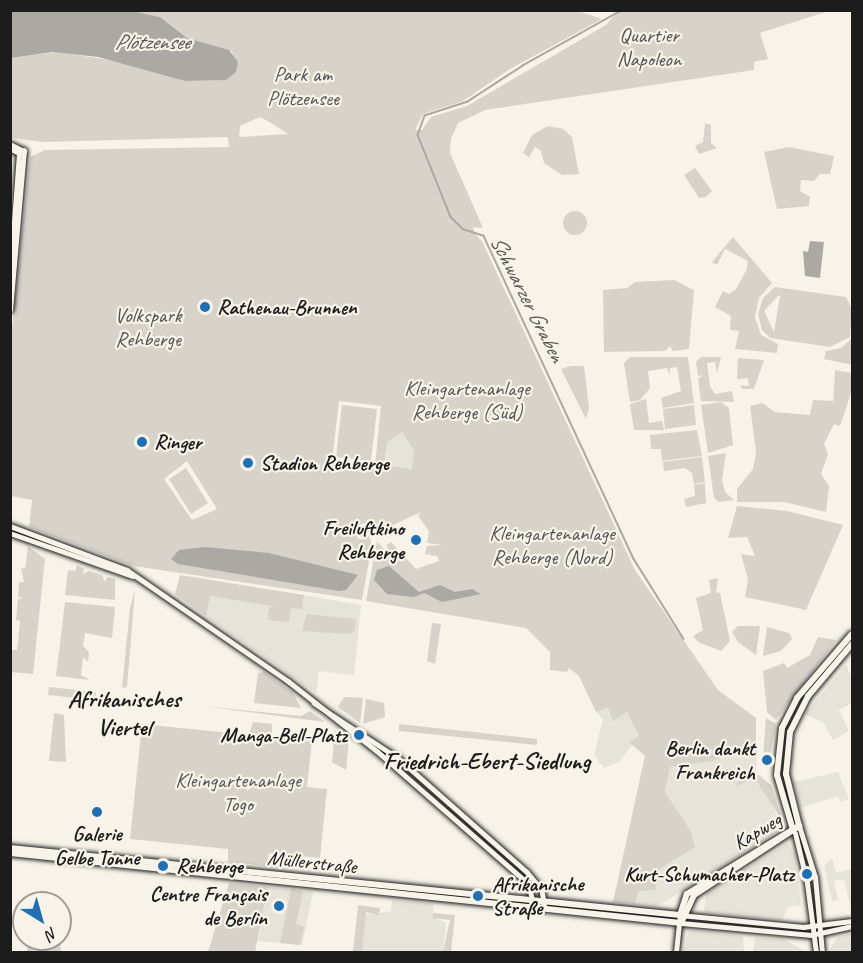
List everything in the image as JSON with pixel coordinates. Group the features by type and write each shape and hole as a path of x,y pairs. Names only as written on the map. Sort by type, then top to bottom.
{"main road":[{"path":"818,950 819,907 812,864 795,829 777,774 781,733 798,698 852,634"},
{"path":"818,950 811,935 809,906 786,774 790,732 808,696 852,644"},
{"name":"Kapweg","path":"682,918 687,894 795,829"},
{"name":"Müllerstraße","path":"10,848 534,904"},
{"name":"Müllerstraße","path":"10,853 682,918"},
{"path":"676,952 682,918 781,929 811,935 852,926"},
{"path":"781,929 819,927 852,921"}],"street":[{"path":"10,144 21,152"},
{"path":"10,148 21,152"},
{"path":"10,310 21,152"},
{"path":"10,276 14,260"},
{"path":"10,526 58,548"},
{"path":"10,532 133,576 314,702 334,712 398,758 527,872 545,905"},
{"path":"314,702 333,720 383,756 522,878 534,890 534,904"},
{"path":"333,720 334,712"},
{"path":"355,735 356,728"},
{"path":"383,756 384,747"},
{"path":"392,764 398,758"},
{"path":"442,809 448,802"},
{"path":"522,878 527,872"}],"shaded area":[{"path":"402,432 414,451 413,469 384,465 387,442"},
{"path":"304,595 361,605 354,675 319,671 316,693 206,616 209,596 302,609"},
{"path":"846,665 852,678 852,703 839,710 849,731 833,740 823,722 805,714"},
{"path":"608,706 615,718 627,712 639,736 619,762 604,768 594,755 603,719 596,712"},
{"path":"758,744 756,772 783,828 656,907 635,904 637,891 655,872 671,800 665,792 670,767 712,760"},
{"path":"838,772 849,799 840,802 838,796 800,808 794,782"},
{"path":"788,843 795,856 801,905 788,907 782,920 704,912 706,893"},
{"path":"832,858 836,873 852,869 852,914 844,879 834,881 838,900 832,901 824,866"},
{"path":"268,887 313,892 302,945 258,941"},
{"path":"392,900 434,904 433,917 446,923 443,952 359,952 365,914 391,912"},
{"path":"689,930 743,936 744,952 683,952"},
{"path":"852,933 852,952 828,952 837,938"},
{"path":"755,937 786,940 806,952 753,952"}],"green space":[{"path":"575,10 602,19 510,69 463,101 423,114 415,130 422,130 431,117 467,106 606,25 618,11 829,11 760,33 768,59 754,62 754,70 485,110 458,123 451,139 450,153 483,228 473,227 475,234 482,241 635,570 718,690 756,718 756,744 712,761 670,767 665,792 690,830 695,847 655,872 656,890 638,891 635,904 613,902 645,756 629,742 639,736 627,712 613,721 608,707 596,712 579,676 569,668 567,672 550,670 550,652 526,628 366,601 377,541 388,554 391,552 386,545 391,542 416,569 439,561 437,556 425,554 427,546 443,545 427,543 429,531 418,516 421,512 389,527 371,530 365,523 359,525 357,537 361,540 369,536 372,544 362,600 134,566 29,527 32,500 11,496 10,347 30,157 45,150 229,147 228,137 43,142 11,138 10,58 58,52 135,64 185,81 217,80 236,72 232,52 187,38 160,17 127,11","holes":["260,117 288,134 239,137 240,126","339,401 381,406 375,465 332,461","402,432 414,451 412,469 384,465 387,442","187,461 217,509 192,520 164,479"]},
{"path":"705,123 711,125 711,143 717,148 699,154 695,146 703,142"},
{"path":"548,126 563,129 572,137 579,174 562,175 544,163 541,151 535,147 529,157 523,153 532,135"},
{"path":"789,147 834,156 830,174 820,174 814,181 801,180 800,191 810,197 809,206 777,209 764,152"},
{"path":"695,168 712,191 706,197 699,198 684,175"},
{"path":"575,211 580,212 586,218 586,228 580,234 575,235 570,234 564,228 563,223 564,218 570,212"},
{"path":"733,237 772,283 759,298 755,317 761,335 778,344 777,353 735,349 739,331 730,330 731,316 715,307 723,291 729,294 736,289 746,271 748,261 725,249 717,265 712,262"},
{"path":"674,280 694,290 689,349 673,351 670,346 665,351 604,352 603,290 627,288 635,282"},
{"path":"775,287 846,297 852,309 850,337 830,347 770,338 762,330 758,314 763,298","holes":["780,296 774,332 764,311"]},
{"path":"852,338 852,365 824,359 826,351 841,348"},
{"path":"630,357 688,357 694,403 663,408 661,398 681,391 677,367 670,368 670,375 667,368 648,371 650,388 640,400 630,402 624,363"},
{"path":"701,357 721,357 717,373 715,362 707,363 710,386 715,394 732,391 734,402 701,401 698,379 703,375 698,376 696,362"},
{"path":"738,358 764,360 754,389 742,389 740,385 749,386 748,378 737,379"},
{"path":"570,366 584,366 589,408 586,419 561,369"},
{"path":"835,370 852,373 852,390 840,426 834,424 824,444 828,454 821,474 829,486 826,512 784,502 737,502 737,489 753,469 756,452 750,406 762,403 775,412 810,415 813,400 833,401 833,407"},
{"path":"646,399 649,423 662,421 664,430 634,430 630,404"},
{"path":"721,402 729,408 733,445 708,453 701,405"},
{"path":"342,405 377,409 371,461 336,457"},
{"path":"694,405 696,425 665,429 663,409"},
{"path":"697,430 702,456 662,461 661,449 651,449 650,435"},
{"path":"726,453 722,480 725,492 734,500 719,502 714,498 708,456"},
{"path":"702,457 705,482 694,484 692,473 685,468 664,471 663,462"},
{"path":"186,468 208,503 191,514 169,479"},
{"path":"705,483 706,503 686,507 684,499 695,496 694,485"},
{"path":"737,506 787,511 843,525 806,610 745,597 748,579 741,554 755,556 747,537 728,538"},
{"path":"28,546 45,559 33,674 10,672 11,650 17,650 20,621 16,620 18,599 22,599 18,596 19,582 24,582 21,568 25,569"},
{"path":"77,565 84,569 83,574 89,571 102,575 105,582 107,577 115,579 115,600 65,595 68,570 75,571"},
{"path":"180,575 304,595 302,609 291,608 289,622 268,620 269,607 277,607 210,596 206,616 175,594"},
{"path":"718,578 716,592 720,593 730,641 721,651 698,642 693,636 703,630 696,598 711,593 709,580"},
{"path":"135,590 127,687 122,688 130,608"},
{"path":"65,602 115,607 112,638 85,633 83,646 89,652 88,662 83,657 81,675 90,680 56,676"},
{"path":"307,614 356,619 355,630 349,634 302,631"},
{"path":"432,623 441,624 435,664 427,661"},
{"path":"738,626 760,626 756,655 738,642 732,632"},
{"path":"767,627 789,633 792,639 781,651 763,656"},
{"path":"818,637 836,640 776,720 767,712 763,671 784,663 787,668 810,655"},
{"path":"264,672 293,693 301,708 254,703 258,673"},
{"path":"49,687 96,692 95,700 48,695"},
{"path":"344,697 363,698 360,723 338,707"},
{"path":"366,699 384,703 385,717 363,724"},
{"path":"201,706 301,716 310,711 325,722"},
{"path":"54,713 64,715 66,762 49,761"},
{"path":"766,718 776,724 768,767 763,757"},
{"name":"Kleingartenanlage Togo","path":"253,722 272,724 272,737 312,741 307,787 327,789 320,858 269,853 267,866 228,862 228,849 130,839 142,724 249,735"},
{"path":"399,724 537,739 537,745 399,731"},
{"path":"335,731 349,738 346,770 332,762"},
{"path":"755,772 771,785 783,822 754,777 738,786 736,783"},
{"path":"450,806 522,869 520,872 447,809"},
{"path":"229,883 268,887 255,952 208,952"},
{"path":"291,889 303,891 296,924 304,927 300,945 280,943"},
{"path":"358,905 380,908 379,915 366,912 362,950 353,952"},
{"path":"433,913 455,915 451,952 443,952 450,920 433,918"},
{"path":"61,951 61,952 27,952"}],"water":[{"name":"Plötzensee","path":"127,10 160,17 187,38 229,50 238,62 236,72 226,80 185,81 98,57 53,52 11,58 11,11"},
{"path":"810,241 824,242 820,278 805,276 803,251 808,252"},
{"path":"205,547 269,553 358,575 346,590 339,591 178,564 171,559 179,550"},
{"path":"389,566 419,592 440,585 455,592 472,589 481,594 442,602 424,593 414,597 387,594 374,580 377,570"}],"waterway":[{"name":"Schwarzer Graben","path":"623,10 523,66 468,102 425,116 418,135 451,217 463,229 484,236 634,559 684,639"}],"place":[{"name":"Rathenau-Brunnen","path":"205,307"},
{"name":"Ringer","path":"142,442"},
{"name":"Stadion Rehberge","path":"248,463"},
{"name":"Freiluftkino Rehberge","path":"416,540"},
{"name":"Manga-Bell-Platz","path":"359,735"},
{"name":"Berlin dankt Frankreich","path":"767,760"},
{"name":"Galerie Gelbe Tonne","path":"97,812"},
{"name":"Rehberge","path":"163,866"},
{"name":"Kurt-Schumacher-Platz","path":"807,874"},
{"name":"Afrikanische Straße","path":"478,896"},
{"name":"Centre Français de Berlin","path":"279,906"}],"district":[{"name":"Afrikanisches Viertel","path":"124,714"},
{"name":"Friedrich-Ebert-Siedlung","path":"487,762"}],"park label":[{"name":"Quartier Napoleon","path":"649,47"},
{"name":"Park am Plötzensee","path":"303,86"},
{"name":"Volkspark Rehberge","path":"148,327"},
{"name":"Kleingartenanlage Rehberge (Süd)","path":"467,400"},
{"name":"Kleingartenanlage Rehberge (Nord)","path":"552,545"}]}
